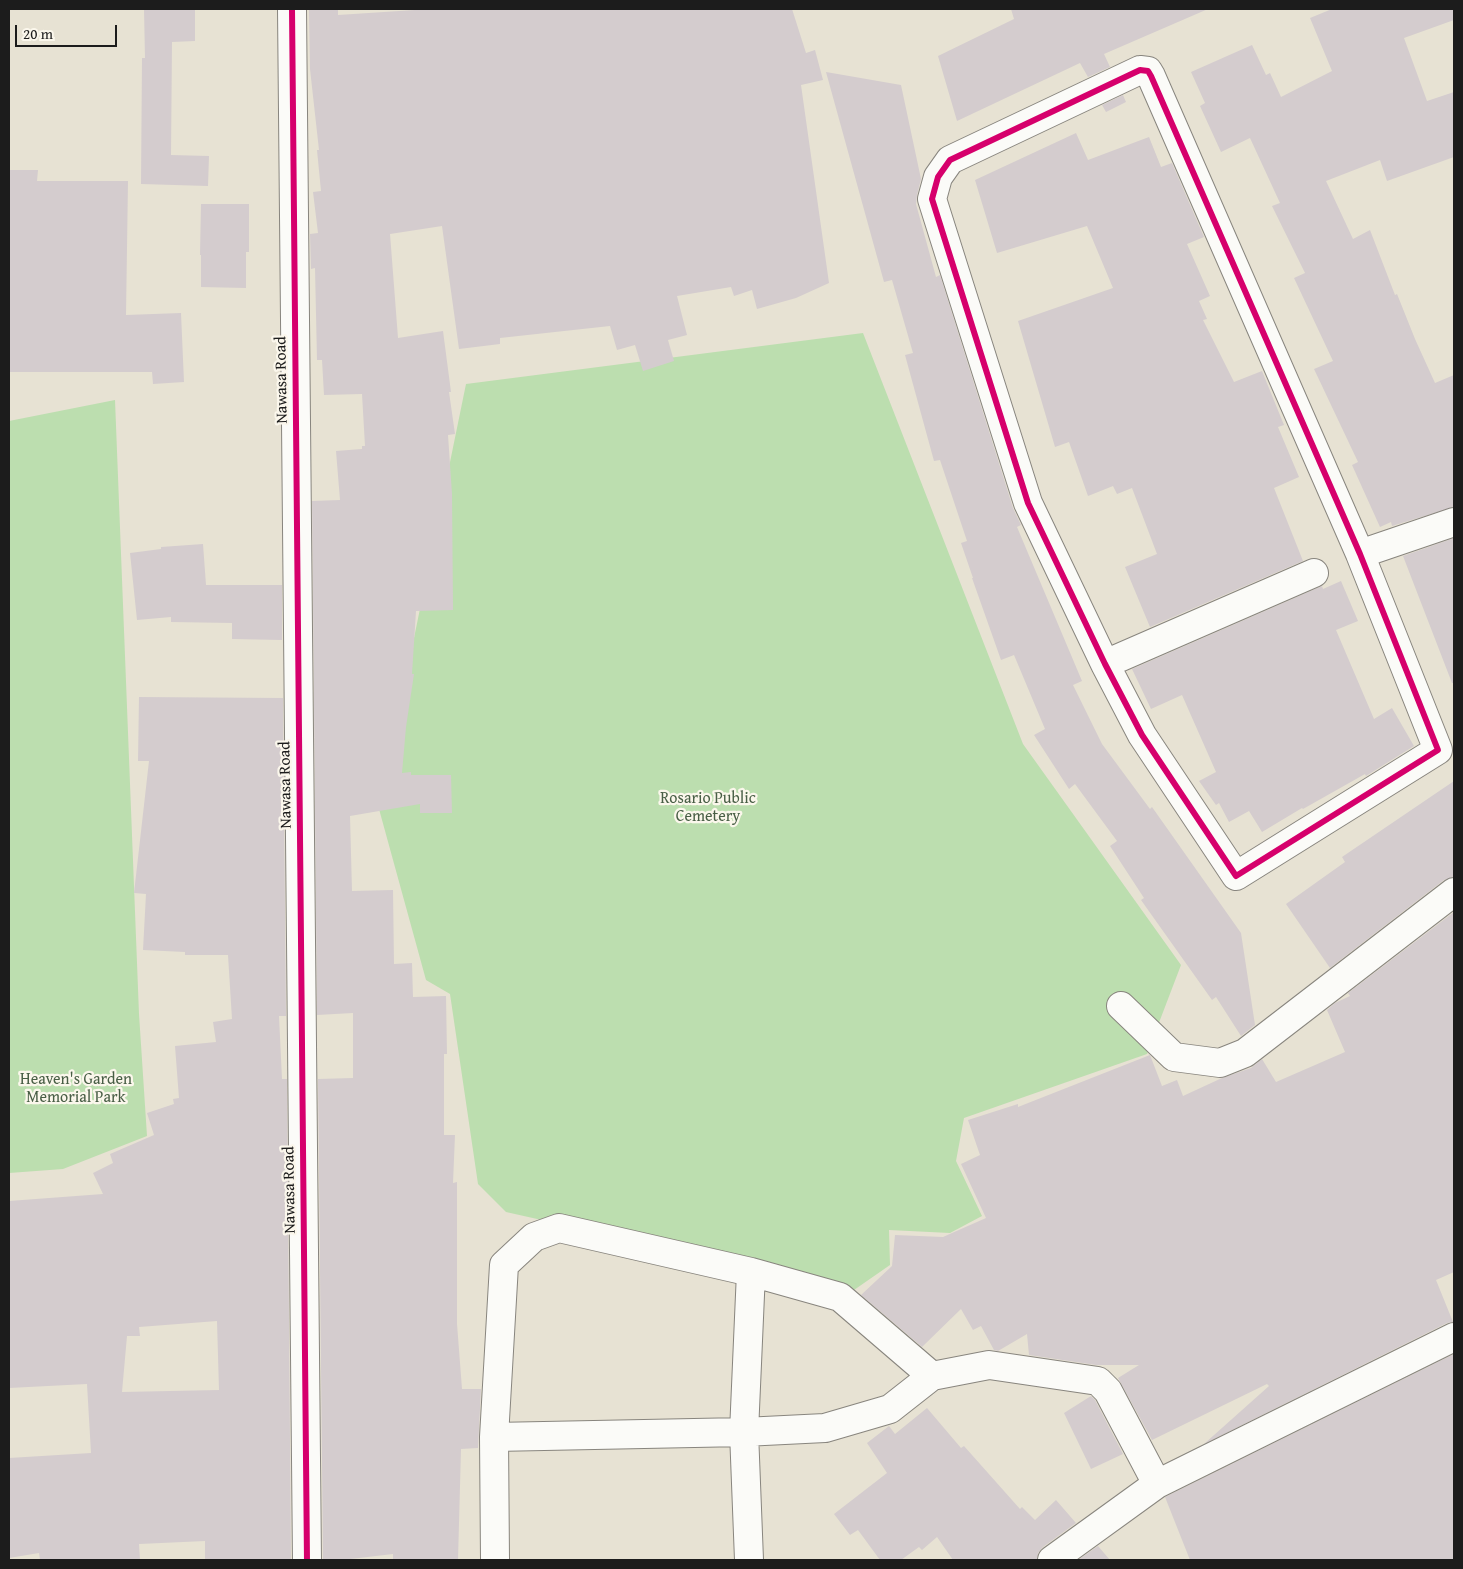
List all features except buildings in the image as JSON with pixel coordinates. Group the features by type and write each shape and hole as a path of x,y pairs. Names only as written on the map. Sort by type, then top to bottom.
{"street":[{"name":"Nawasa Road","path":"292,9 307,1560"},
{"path":"1140,70 1148,71 1151,76 1360,554 1438,750 1236,876 1142,735 1105,664 1028,503 932,199 938,177 950,160 1140,70"},
{"path":"1360,554 1454,522"},
{"path":"1105,664 1314,573"},
{"path":"1121,1006 1174,1057 1220,1063 1244,1053 1454,892"},
{"path":"495,1560 494,1437 504,1266 534,1237 559,1228 751,1272 840,1297 932,1376"},
{"path":"749,1560 744,1432 751,1272"},
{"path":"1052,1560 1157,1484 1454,1338"},
{"path":"494,1437 744,1432 825,1428 890,1409 932,1376 989,1365 1098,1381 1108,1391 1157,1484"}],"green space":[{"name":"Rosario Public Cemetery","path":"863,333 1023,744 1181,965 1147,1054 964,1118 956,1161 982,1216 950,1233 889,1230 890,1265 854,1290 506,1212 478,1184 450,994 426,980 379,809 466,384"},
{"name":"Heaven's Garden Memorial Park","path":"115,400 139,1014 147,1136 63,1169 9,1173 9,421"}],"cycle path":[{"path":"292,9 307,1560"},
{"path":"1140,70 1148,71 1151,76 1360,554 1438,750 1236,876 1142,735 1105,664 1028,503 932,199 938,177 950,160 1140,70"}]}
